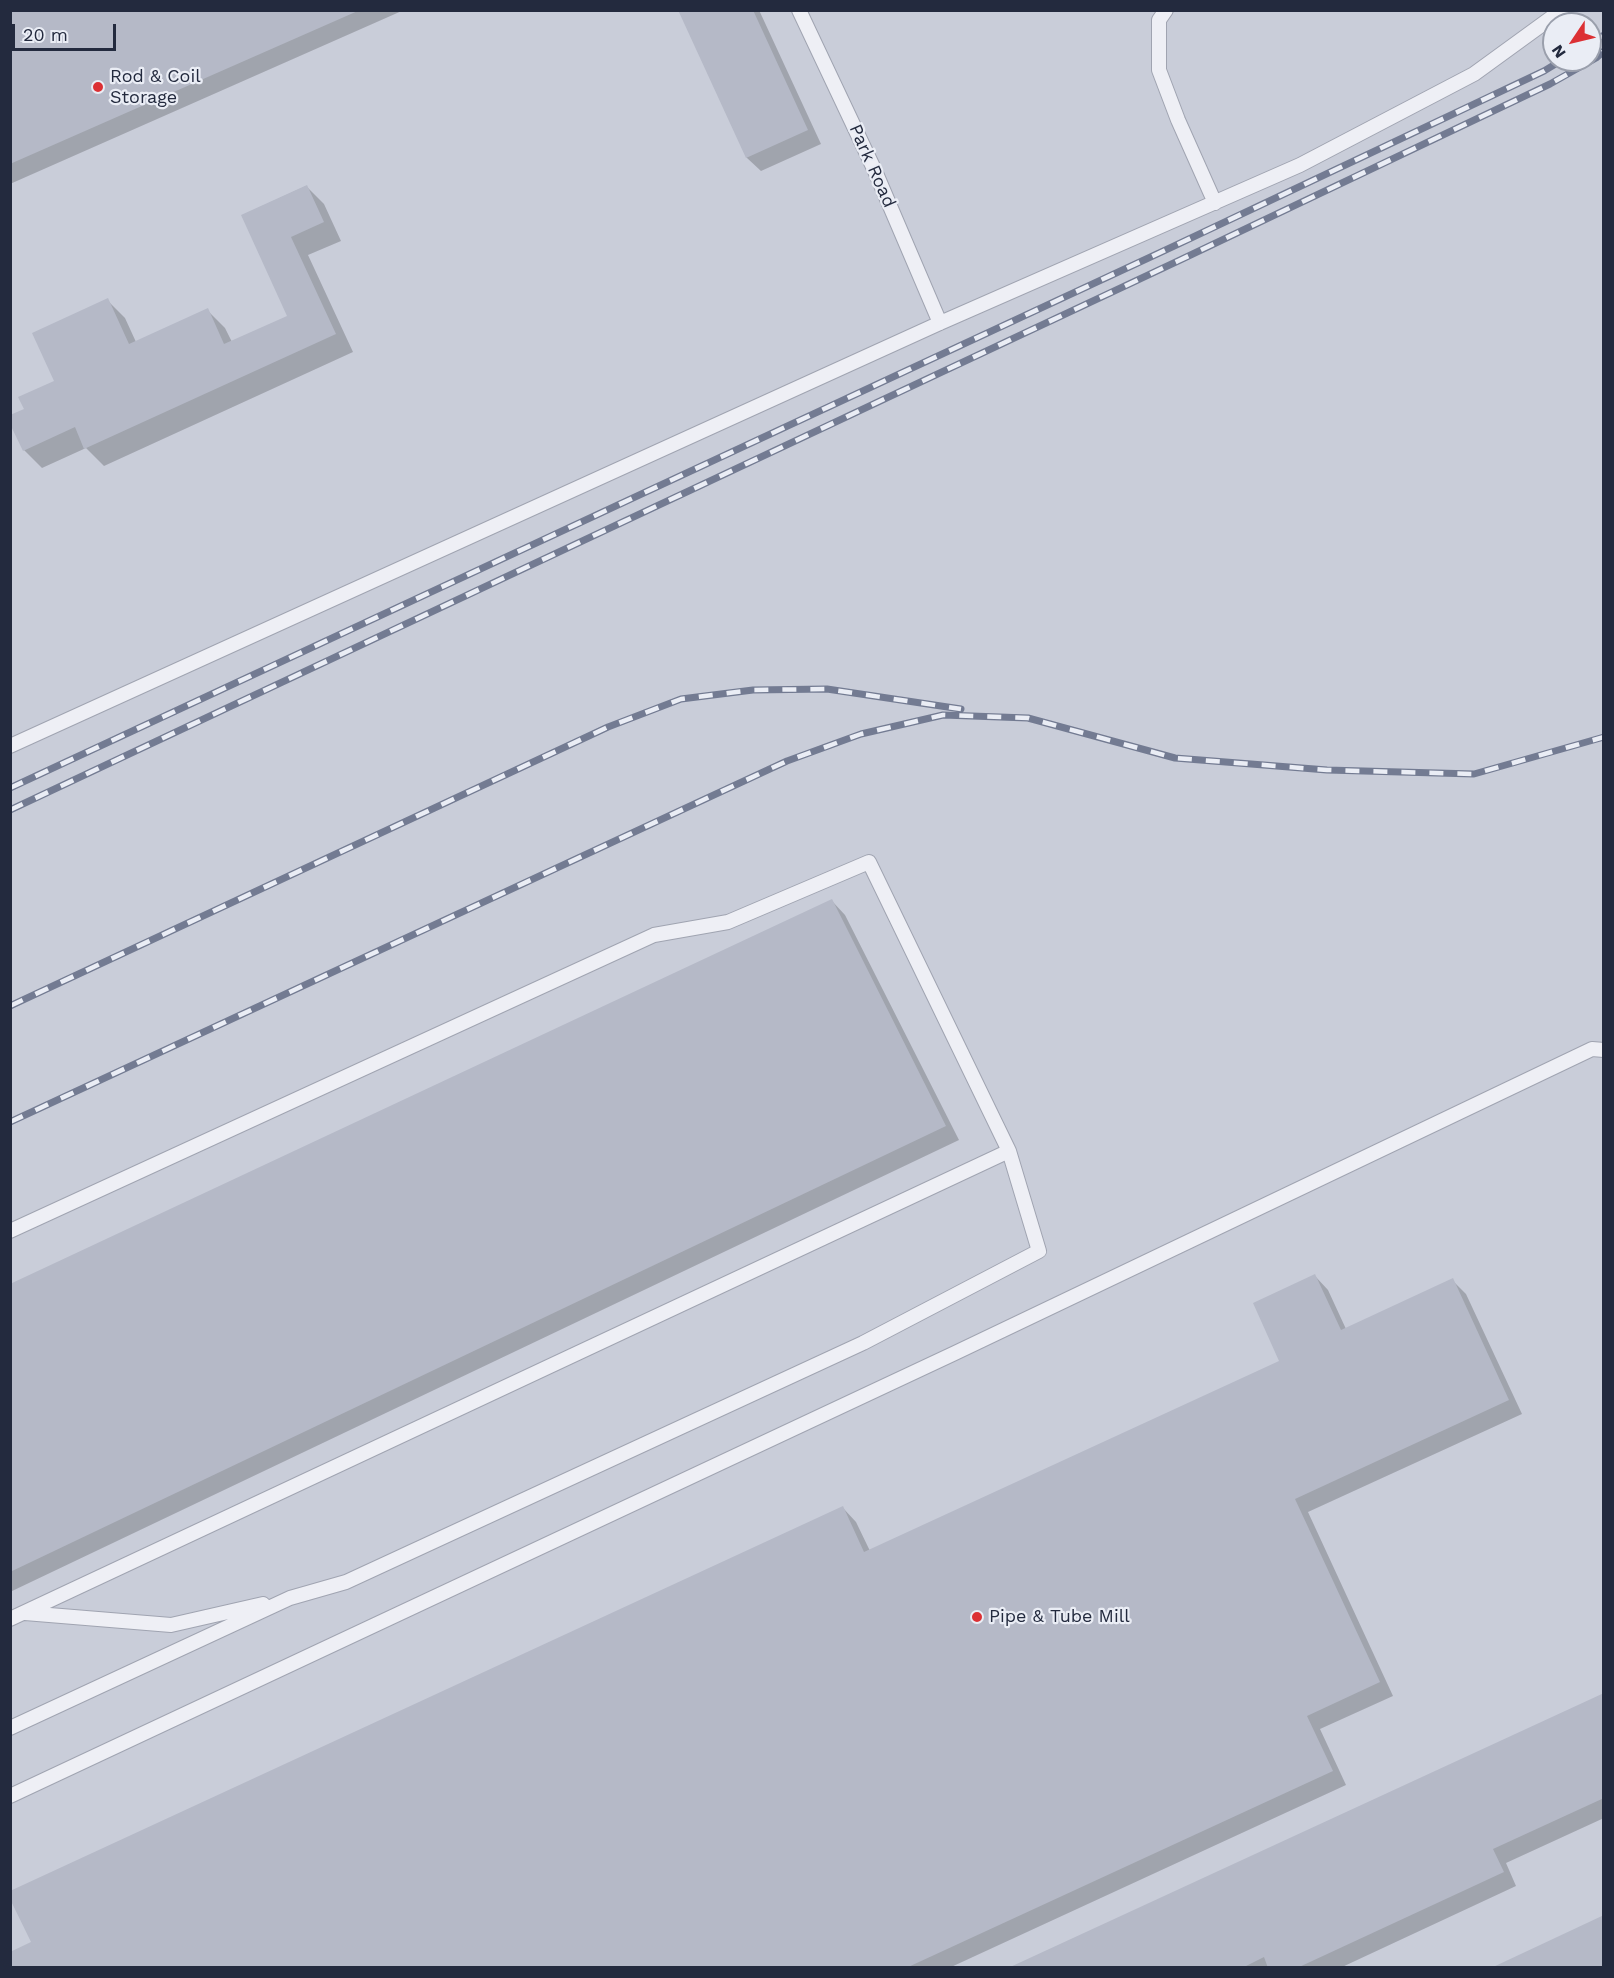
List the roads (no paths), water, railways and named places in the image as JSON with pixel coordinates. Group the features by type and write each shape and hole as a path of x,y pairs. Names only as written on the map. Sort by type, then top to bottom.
{"lane":[{"name":"Park Road","path":"799,10 875,171 940,323"},
{"path":"1166,10 1159,20 1159,70 1178,120 1215,203"},
{"path":"10,746 940,323 1300,165 1474,74 1562,10"},
{"path":"10,1231 654,935 728,922 869,862 1009,1151 1039,1251 863,1343 346,1582 290,1598 171,1625 16,1616"},
{"path":"10,1796 944,1359 1592,1049 1604,1050"},
{"path":"16,1616 1009,1151"},
{"path":"10,1728 290,1598"}],"railway":[{"path":"10,810 1550,84 1596,58 1604,51"},
{"path":"10,788 1172,247 1542,72"},
{"path":"10,1006 608,727 681,699 753,690 827,689 961,709"},
{"path":"10,1122 787,761 861,734 943,715 1028,718 1175,758 1327,770 1474,774 1604,737"}],"place":[{"name":"Rod & Coil Storage","path":"98,87"},
{"name":"Pipe & Tube Mill","path":"977,1617"}]}
